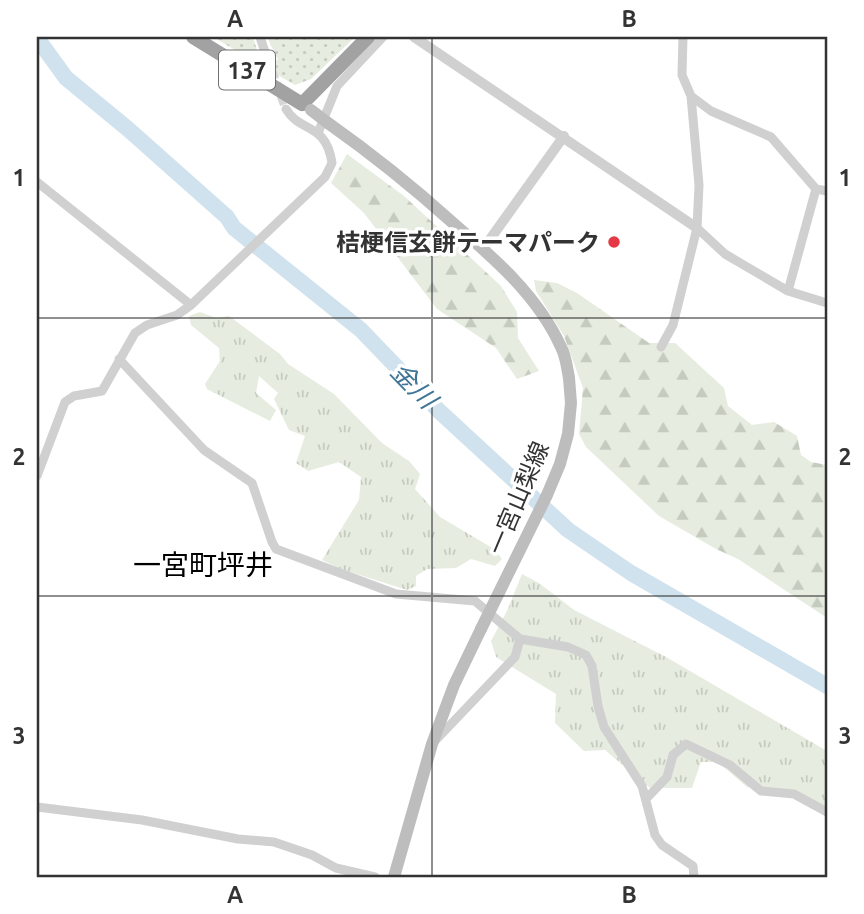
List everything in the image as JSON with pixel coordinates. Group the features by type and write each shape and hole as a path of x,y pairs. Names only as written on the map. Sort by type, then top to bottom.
{"highway":[{"name":"137","path":"192,37 306,107 368,37"},
{"path":"353,51 361,37"}],"main road":[{"name":"一宮山梨線","path":"306,107 392,169 517,282 536,305 562,348 569,377 568,433 560,464 454,685 432,744 394,877"}],"street":[{"path":"260,37 267,58"},
{"path":"318,133 337,86 383,37"},
{"path":"414,37 697,228 725,254 788,291 827,303"},
{"path":"661,347 673,325 697,228 699,185 691,96 682,75 683,37"},
{"path":"691,96 711,111 771,137 816,188 827,191"},
{"path":"37,476 63,404 74,396 102,391 130,340 140,329 177,315 195,302 325,177 332,163 325,140 295,119 286,109"},
{"path":"483,249 564,136"},
{"path":"37,181 195,302"},
{"path":"788,291 816,188"},
{"path":"120,359 204,450 253,483 276,550 396,594 475,601 520,639 568,647 586,655 592,666 604,727 638,780 647,799 658,840 693,866 694,877"},
{"path":"432,744 515,657 520,639"},
{"path":"647,799 667,778 673,755 686,744 730,765 761,791 794,794 827,812"},
{"path":"37,807 142,820 238,839 274,842 312,855 336,868 375,877"}],"green space":[{"path":"213,37 253,37 259,57 278,60 267,37 355,37 311,79 295,85"},
{"path":"347,154 404,196 501,286 517,312 518,338 539,371 517,379 496,348 437,309 364,213 331,183"},
{"path":"534,280 557,283 577,293 649,343 675,343 724,388 728,406 752,425 774,422 797,436 801,455 811,462 827,465 827,618 738,559 659,516 586,447 579,434 583,388 564,336 536,291"},
{"path":"200,312 216,318 229,316 280,354 288,364 334,394 382,443 409,461 420,474 415,489 440,517 494,549 502,559 495,566 471,559 456,568 427,569 416,576 416,586 407,590 341,569 322,560 359,500 361,477 339,462 308,471 296,463 305,436 289,430 274,399 278,393 259,376 256,393 276,410 270,421 207,389 205,384 220,361 219,348 191,325 189,316"},
{"path":"522,574 539,583 574,610 666,657 827,751 827,811 793,797 747,787 718,762 701,762 692,788 650,788 605,750 584,751 555,723 556,694 496,657 491,641"}],"waterway":[{"name":"金川","path":"37,38 66,78 227,217 234,228 361,330 438,410 568,530 631,573 827,686"}],"tunnel":[{"path":"267,58 286,109"}],"place":[{"name":"桔梗信玄餅テーマパーク","path":"614,242"}],"district":[{"name":"一宮町坪井","path":"203,564"}]}
